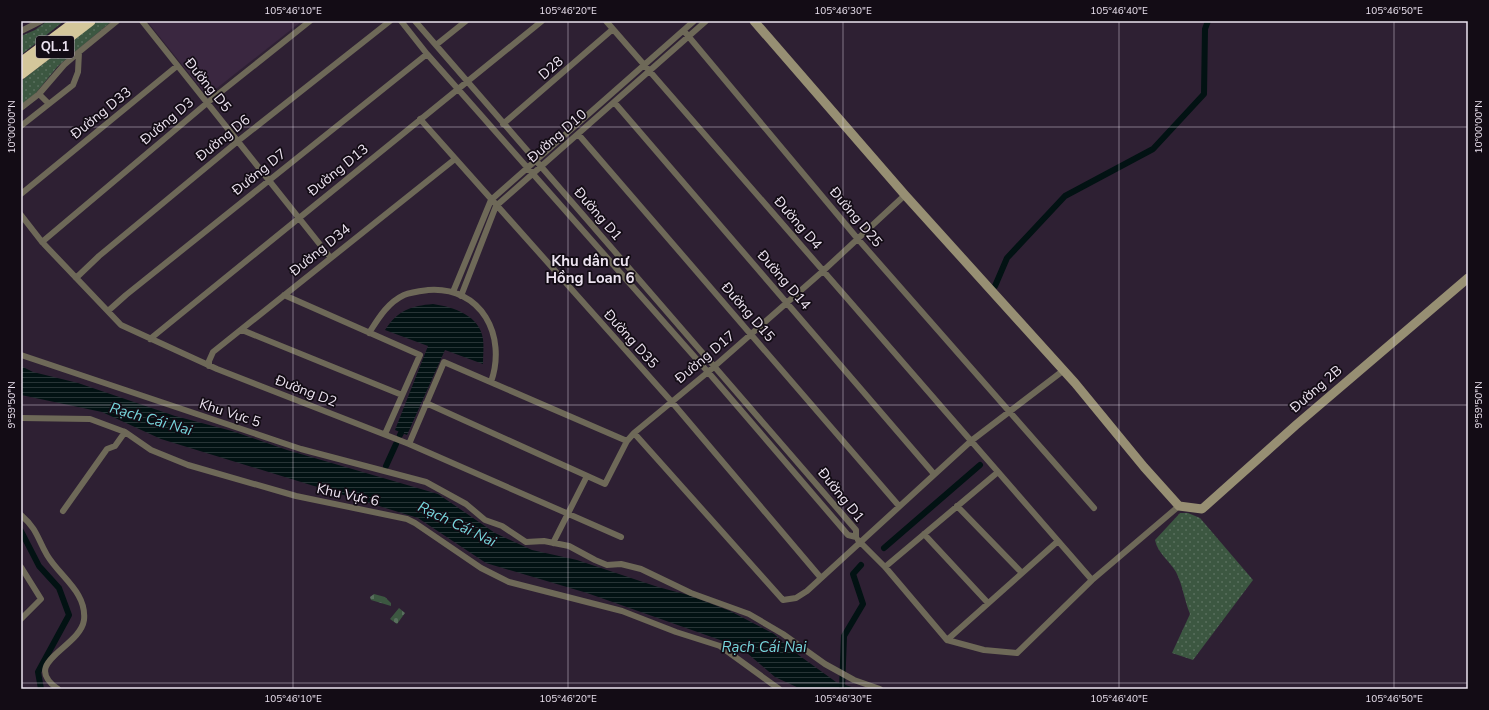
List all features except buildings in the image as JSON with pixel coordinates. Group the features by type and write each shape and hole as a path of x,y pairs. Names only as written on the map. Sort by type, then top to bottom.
{"highway":[{"name":"QL.1","path":"21,63 77,21"},
{"name":"QL.1","path":"21,74 90,21"}],"street":[{"path":"21,31 41,21"},
{"path":"21,108 38,94 69,60 117,21"},
{"name":"Đường D5","path":"142,21 330,257"},
{"name":"Đường D3","path":"42,242 207,103 310,21"},
{"name":"Đường D6","path":"76,278 99,256 238,140 390,21"},
{"name":"Đường D1","path":"401,21 427,54 708,372 848,535 858,540"},
{"name":"Đường D1","path":"415,21 715,365 856,530 858,540"},
{"path":"436,45 466,21"},
{"name":"Đường D13","path":"150,339 542,21"},
{"name":"Đường D4","path":"606,21 1092,580"},
{"name":"Đường D10","path":"461,296 496,206 614,102 694,21"},
{"name":"Đường D10","path":"453,292 491,200 535,160 646,68 706,21"},
{"path":"754,21 905,194 1064,370 1179,506 1092,580 1016,654 984,650 946,640 885,567 858,540"},
{"name":"D28","path":"504,124 613,29"},
{"name":"Đường D25","path":"684,31 857,238 1094,508"},
{"path":"21,126 73,85 78,72 79,52"},
{"name":"Đường D7","path":"108,311 427,54"},
{"name":"Đường D33","path":"21,194 177,66"},
{"path":"38,94 49,104"},
{"name":"Đường D14","path":"614,102 934,474"},
{"name":"Đường D35","path":"420,119 671,401 821,578"},
{"name":"Đường D15","path":"578,134 899,506"},
{"name":"Đường D34","path":"209,366 209,361 213,352 242,330 330,257 455,159"},
{"name":"Đường D17","path":"587,476 606,484 627,441 634,433 708,372 824,271 905,194"},
{"name":"Đường D2","path":"21,215 42,242 121,325 209,366 385,434 621,537"},
{"name":"Đường 2B","path":"1179,506 1202,510 1296,425 1468,278"},
{"path":"369,333 390,305 404,295 420,291 436,290 453,292 482,311 490,325 495,339 497,356 496,367 491,382"},
{"path":"284,295 420,355 385,434"},
{"path":"242,330 402,395"},
{"name":"Khu Vực 5","path":"21,355 301,449 426,482 466,504 485,520 502,526 526,542 553,543 569,546 607,565 621,564 641,569 691,593 748,614 783,634 825,664 854,680 880,689"},
{"path":"409,444 444,362 627,441"},
{"path":"634,433 783,600 796,598 821,578 858,540 899,506 971,441 1009,410 1064,370"},
{"path":"426,403 587,476 553,543"},
{"name":"Khu Vực 6","path":"21,418 90,419 125,432 151,450 188,464 296,496 407,519 481,568 509,582 617,610 727,650 779,689"},
{"path":"62,511 107,448 115,446 125,432"},
{"path":"885,567 998,472"},
{"path":"957,506 1022,573"},
{"path":"21,515 36,531 47,555 76,592 84,608 83,626 46,666 46,677 58,689"},
{"path":"924,534 988,603"},
{"path":"946,640 1058,541"},
{"path":"21,567 41,600 21,619"}],"shaded area":[{"path":"147,21 302,21 207,96"}],"green space":[{"path":"47,21 64,21 21,55 21,36 35,30"},
{"path":"98,21 112,21 58,66 35,94 21,105 21,81"},
{"path":"1180,513 1188,513 1200,518 1253,580 1193,660 1172,653 1190,614 1176,572 1161,553 1155,540"},
{"path":"374,594 385,597 391,603 391,606 371,600 370,597"},
{"path":"399,608 405,613 397,624 390,619"}],"water":[{"path":"433,304 457,310 465,314 477,324 483,339 483,364 445,350 407,435 395,430 428,346 385,330 395,318 406,310 418,306"},
{"name":"Rạch Cái Nai","path":"21,366 33,372 78,383 175,416 232,431 287,450 438,494 495,533 532,550 577,560 658,587 688,595 730,611 774,634 793,651 836,682 858,689 801,689 775,677 740,647 587,593 486,563 418,518 161,439 102,412 21,395"}],"waterway":[{"path":"995,286 1007,258 1065,196 1153,149 1204,94 1205,29 1208,21"},
{"path":"386,466 396,444"},
{"path":"884,548 980,465"},
{"path":"21,531 39,566 59,588 69,615 38,672 41,689"},
{"path":"842,689 844,636 863,604 853,574 861,565"}],"district":[{"name":"Khu dân cư Hồng Loan 6","path":"590,270"}]}
